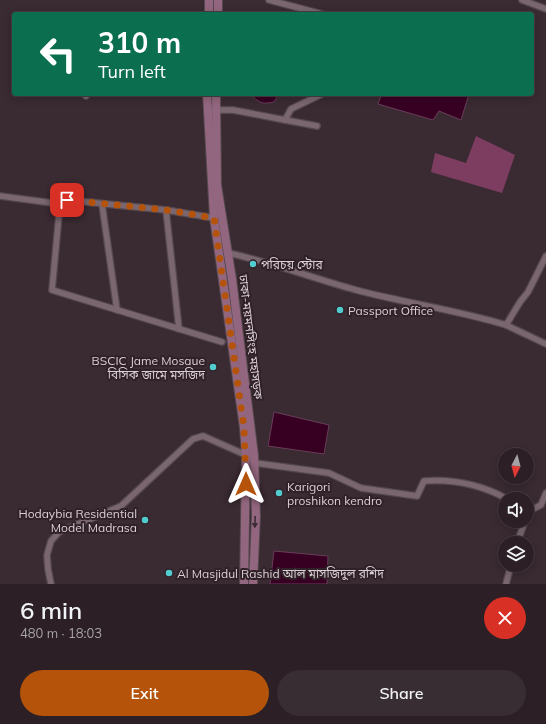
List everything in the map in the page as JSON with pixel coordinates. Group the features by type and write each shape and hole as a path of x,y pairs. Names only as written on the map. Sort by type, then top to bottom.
{"main road":[{"path":"209,0 209,12"},
{"path":"218,0 218,12"},
{"name":"ঢাকা-ময়মনসিংহ মহাসড়ক","path":"207,96 214,218 244,428 246,456 244,584"},
{"name":"ঢাকা-ময়মনসিংহ মহাসড়ক","path":"216,96 217,185 228,253 255,463 256,516 253,584"}],"street":[{"path":"269,0 314,12"},
{"path":"522,0 546,9"},
{"path":"285,120 291,109 318,96"},
{"path":"215,110 233,110 317,126"},
{"path":"0,196 60,204 67,200 166,210 214,218"},
{"path":"60,204 52,290 222,342"},
{"path":"102,204 118,310"},
{"path":"166,210 179,329"},
{"path":"228,253 261,260 357,290 477,316 506,325 546,344"},
{"path":"506,325 528,292 546,256"},
{"path":"51,584 47,555 51,541 59,532 120,506 193,439 203,436 246,456"},
{"path":"255,463 330,473 361,488 417,496 424,481 445,480 482,488 498,495"},
{"path":"534,509 541,505 546,493"},
{"path":"506,584 509,572"}],"shaded area":[{"path":"252,96 278,96 274,102 266,103 258,101"},
{"path":"381,96 468,96 461,120 439,111 433,120 378,104"},
{"path":"476,136 515,155 502,193 431,172 435,153 466,163"},
{"path":"274,412 329,425 324,454 268,446"},
{"path":"274,551 328,556 327,584 270,584"}],"place":[{"name":"পরিচয় স্টোর","path":"253,264"},
{"name":"Passport Office","path":"340,310"},
{"name":"BSCIC Jame Mosque বিসিক জামে মসজিদ","path":"213,367"},
{"name":"Karigori proshikon kendro","path":"279,493"},
{"name":"Hodaybia Residential Model Madrasa","path":"145,520"},
{"name":"Al Masjidul Rashid আল মাসজিদুল রশিদ","path":"169,573"}],"route":[{"path":"67,200 166,210 214,218 244,428 246,484"}]}
